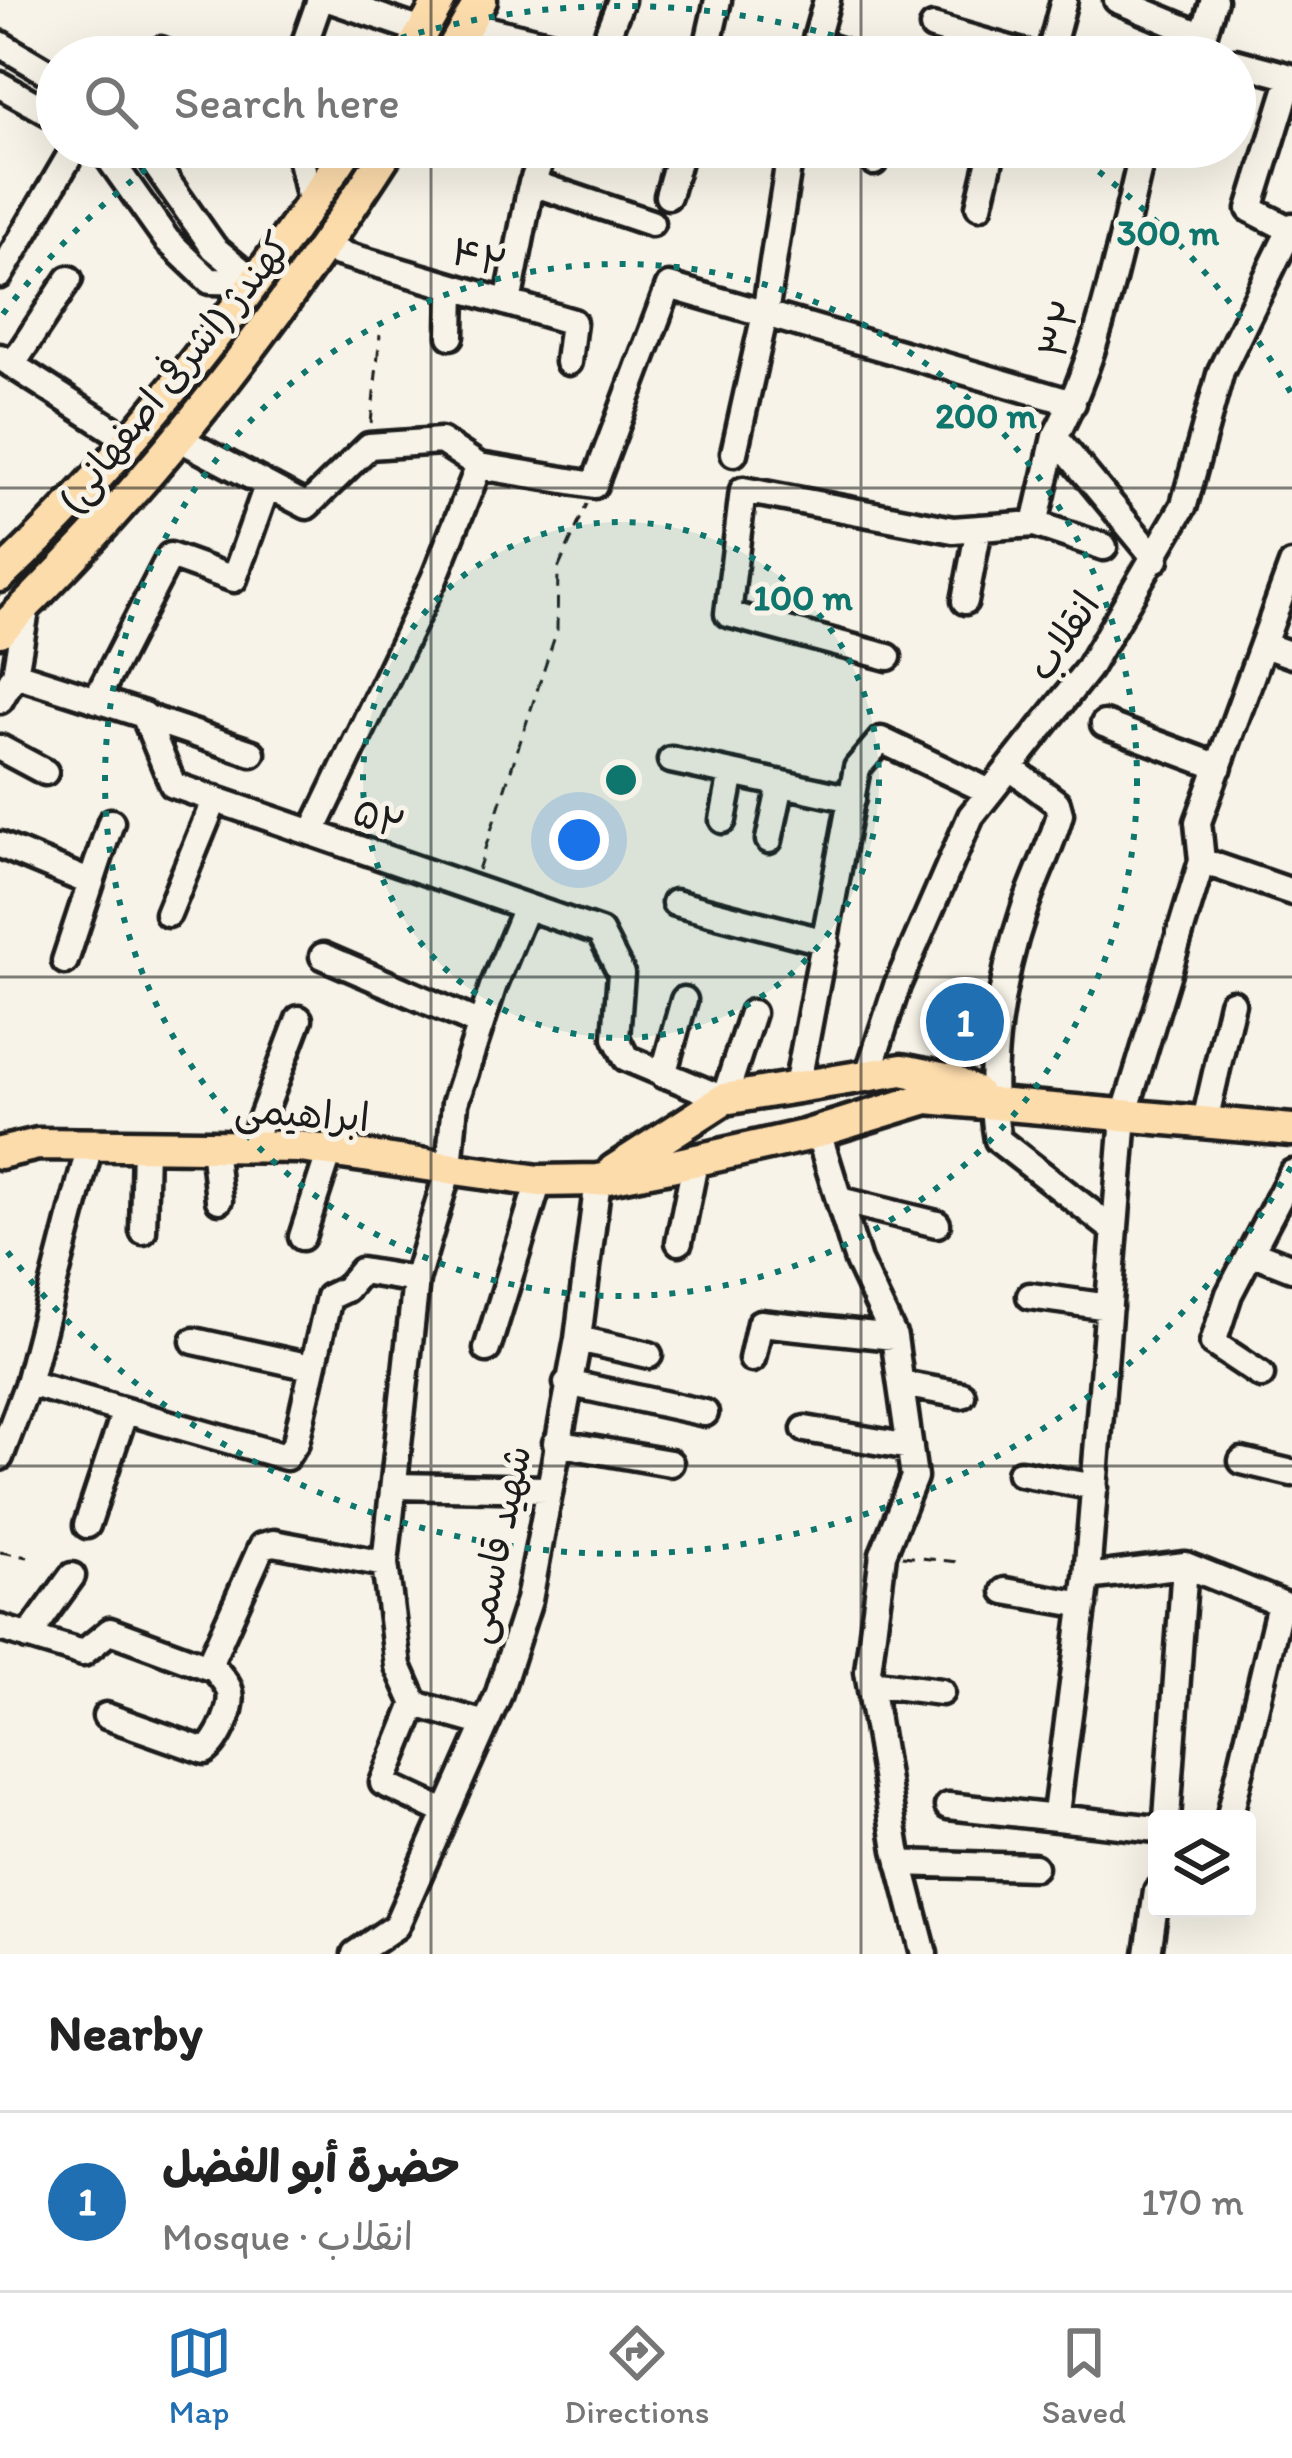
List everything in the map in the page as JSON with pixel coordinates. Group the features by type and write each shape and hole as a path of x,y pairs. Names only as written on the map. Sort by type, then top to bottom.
{"main road":[{"path":"421,36 440,0"},
{"name":"کهندژ (اشرفی اصفهانی)","path":"0,576 129,440 255,281 335,168"},
{"name":"کهندژ (اشرفی اصفهانی)","path":"0,631 176,437 325,249 377,168"},
{"path":"598,1180 724,1099 869,1072 926,1073 991,1100 1292,1130"},
{"path":"797,1087 790,1108 811,1134"},
{"name":"ابراهیمی","path":"0,1153 38,1144 251,1146 330,1151 539,1181 598,1180 811,1134 919,1099 991,1100"}],"street":[{"path":"607,36 621,0"},
{"path":"710,36 718,0"},
{"path":"817,36 827,0"},
{"path":"1055,36 1064,0"},
{"path":"1117,0 1180,36"},
{"path":"1208,36 1214,0"},
{"path":"312,36 331,1 401,36"},
{"path":"475,13 530,36"},
{"path":"933,27 964,36"},
{"path":"0,44 36,65"},
{"path":"1256,66 1291,74 1250,209 1290,227"},
{"path":"0,85 36,105"},
{"path":"0,274 63,168"},
{"path":"116,168 167,239 210,281 255,281"},
{"path":"158,168 214,248 255,281"},
{"path":"302,168 310,205"},
{"path":"508,303 537,168"},
{"path":"668,196 676,168"},
{"path":"734,453 765,314 788,168"},
{"path":"979,206 988,168"},
{"name":"۳۲","path":"1035,524 1055,437 1073,403 1136,168"},
{"path":"532,183 651,223"},
{"name":"انقلاب","path":"869,1072 913,947 971,816 1088,669 1184,506 1221,371 1290,227"},
{"name":"۴۲","path":"325,249 573,322 568,362"},
{"path":"69,279 6,361 129,440"},
{"path":"176,437 307,506 369,446 441,441 479,466 594,485 670,286 1073,403"},
{"path":"451,337 452,287"},
{"path":"1055,437 1156,559"},
{"path":"312,833 434,579 479,466"},
{"path":"96,700 170,556 234,579 267,486"},
{"path":"888,657 728,614 743,490 953,530 1035,524 1104,547"},
{"path":"965,601 979,528"},
{"path":"1056,1814 1088,1577 1124,1116 1202,861 1198,822 1292,566"},
{"path":"0,700 15,674 27,605"},
{"path":"1264,645 1292,656"},
{"path":"15,674 252,753"},
{"name":"۵۲","path":"145,717 173,785 600,932 621,973 620,1048 626,1058 724,1099"},
{"path":"1104,724 1219,767"},
{"path":"797,1087 857,768 881,740 991,791"},
{"path":"0,748 45,772"},
{"path":"670,760 852,799"},
{"path":"1012,769 1057,803 1060,814 1018,933 991,1100 1002,1147 1115,1231"},
{"path":"723,820 732,773"},
{"path":"769,840 782,784"},
{"path":"168,914 215,799"},
{"path":"65,961 111,822"},
{"path":"0,847 88,882"},
{"path":"1202,861 1292,892"},
{"path":"675,903 826,943"},
{"path":"445,1812 383,1783 416,1704 398,1666 385,1564 416,1280 448,1168 455,1103 526,907"},
{"path":"323,956 480,1024"},
{"path":"663,1075 684,1000"},
{"path":"1205,1121 1232,1003"},
{"path":"724,1099 752,1013"},
{"path":"251,1146 299,1019"},
{"path":"811,1134 858,1262 894,1337 910,1447 914,1478 883,1554 870,1683 900,1863 924,1954"},
{"path":"0,1457 28,1383 90,1144"},
{"path":"143,1232 145,1145"},
{"path":"214,1146 219,1200"},
{"path":"302,1237 330,1151"},
{"path":"679,1242 696,1158"},
{"path":"1262,1375 1213,1343 1251,1252 1292,1173"},
{"name":"شهید قاسمی","path":"355,1954 396,1926 482,1723 498,1696 529,1600 578,1339 598,1180"},
{"path":"487,1349 539,1181"},
{"path":"839,1200 938,1224"},
{"path":"1251,1252 1292,1268"},
{"path":"28,1383 286,1457 296,1442 329,1297 346,1289 361,1271 416,1280"},
{"path":"1030,1296 1109,1307"},
{"path":"752,1359 760,1323 894,1337"},
{"path":"578,1339 649,1355"},
{"path":"194,1341 311,1366"},
{"path":"567,1383 705,1413"},
{"path":"901,1384 962,1395"},
{"path":"87,1525 124,1411"},
{"path":"805,1429 910,1447"},
{"path":"556,1443 670,1463"},
{"path":"1242,1461 1292,1473"},
{"path":"1020,1473 1095,1487"},
{"path":"395,1486 547,1489"},
{"path":"0,1628 83,1653 110,1630 204,1667 211,1664 262,1546 274,1544 385,1564"},
{"path":"1088,1577 1185,1564 1286,1606 1231,1810"},
{"path":"1168,1810 1185,1564"},
{"path":"28,1637 72,1576"},
{"path":"1005,1591 1084,1605"},
{"path":"106,1716 205,1751 215,1744 231,1700 231,1691 211,1664"},
{"path":"870,1683 941,1692"},
{"path":"416,1704 482,1723"},
{"path":"948,1806 1148,1827"},
{"path":"900,1863 1034,1867"},
{"path":"1148,1954 1153,1918"}],"path":[{"path":"369,446 380,335"},
{"path":"472,888 557,630 558,568 594,485"},
{"path":"0,1552 28,1557"},
{"path":"883,1554 959,1562"}],"place":[{"name":"حضرة أبو الفضل","path":"965,1022"}]}
